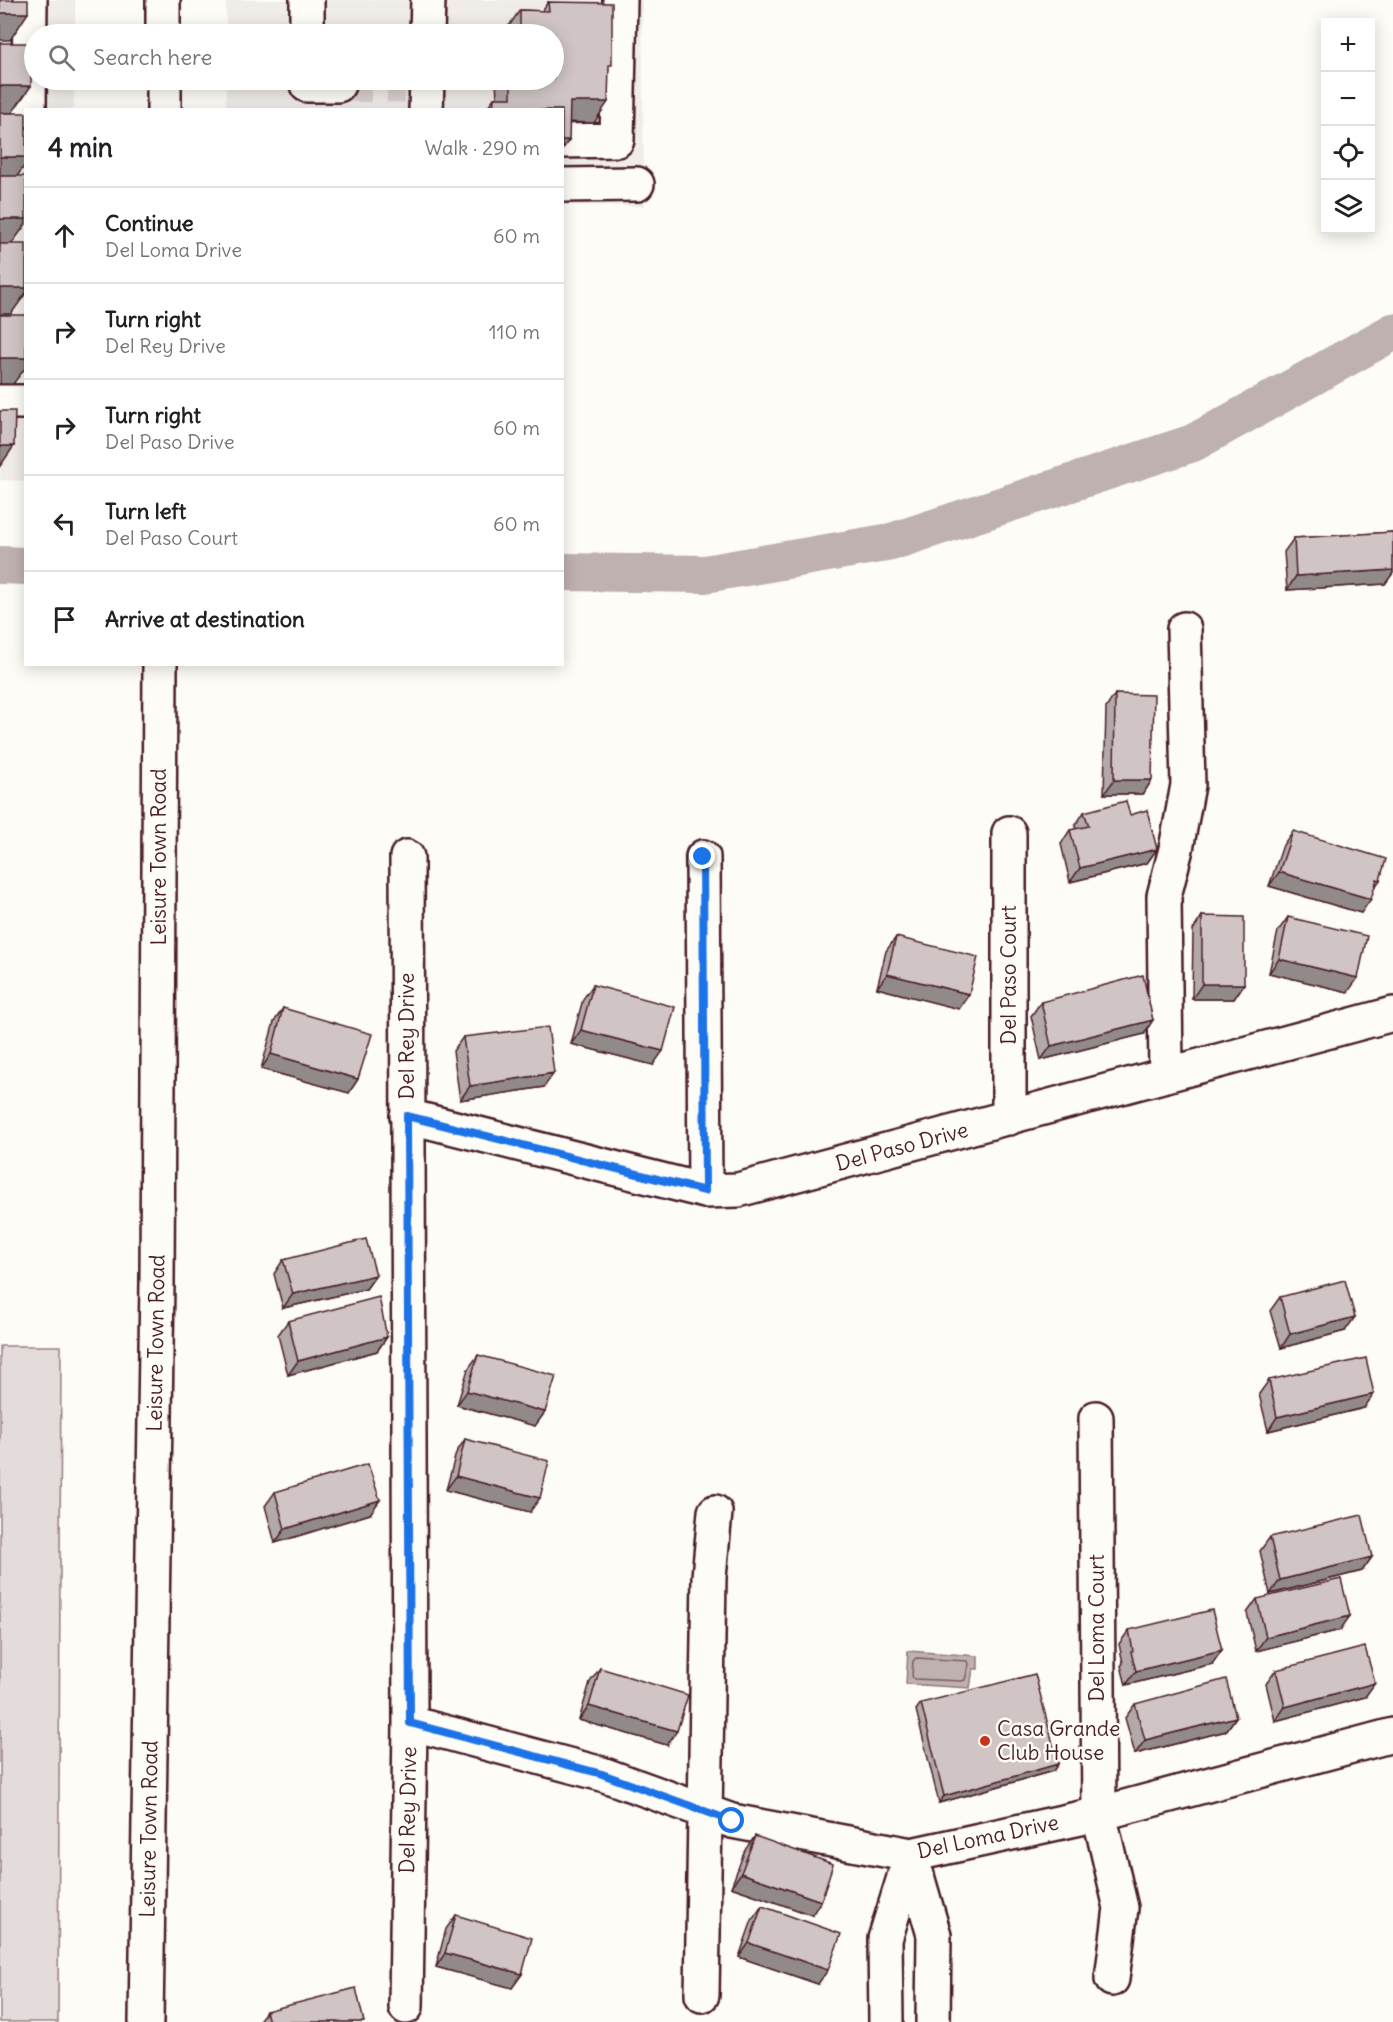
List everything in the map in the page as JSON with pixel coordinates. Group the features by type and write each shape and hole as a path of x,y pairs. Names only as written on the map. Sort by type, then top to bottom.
{"street":[{"path":"30,0 30,24"},
{"path":"163,0 163,24"},
{"path":"307,0 307,24"},
{"path":"427,24 428,0"},
{"path":"564,141 617,140 620,0"},
{"path":"29,90 29,108"},
{"path":"164,90 164,108"},
{"path":"564,185 637,184"},
{"path":"0,402 24,402"},
{"path":"1166,1075 1164,896 1188,785 1184,628"},
{"name":"Leisure Town Road","path":"146,2022 157,1270 160,666"},
{"name":"Del Paso Court","path":"1009,833 1009,1118"},
{"name":"Del Rey Drive","path":"406,2007 410,1723 407,857"},
{"path":"703,857 705,1191"},
{"name":"Del Paso Drive","path":"407,1116 705,1191 738,1190 1393,1014"},
{"name":"Del Loma Court","path":"1096,1418 1099,1814 1121,1908 1112,1979"},
{"path":"702,1995 709,1577 715,1512"},
{"name":"Del Loma Drive","path":"410,1723 602,1774 732,1821 911,1855 1099,1814 1393,1735"},
{"path":"886,2022 885,1939 911,1855"},
{"path":"911,1855 934,1935 933,2022"}],"shaded area":[{"path":"0,0 75,0 75,24 24,24 24,90 74,90 74,108 24,108 24,481 0,480"},
{"path":"226,0 642,0 644,206 564,205 564,108 226,108 226,90 564,90 564,24 226,24"},
{"path":"0,1346 61,1346 58,2022 0,2022"}],"water":[{"path":"908,1651 978,1656 978,1669 973,1669 970,1688 906,1684"}],"building":[{"path":"0,0 28,0 28,13 0,13"},
{"path":"548,2 612,3 612,65 609,65 608,102 570,102 569,140 564,140 564,108 493,108 494,98 511,98 511,90 564,90 564,24 520,24 520,10 549,11"},
{"path":"0,43 24,43 24,86 0,86"},
{"path":"0,113 24,113 24,157 0,157"},
{"path":"0,176 24,176 24,219 0,219"},
{"path":"0,244 24,244 24,288 0,288"},
{"path":"0,315 24,315 24,358 0,358"},
{"path":"0,411 15,411 14,446 0,446"},
{"path":"1393,532 1393,570 1296,576 1294,538"},
{"path":"1115,694 1154,695 1152,780 1114,780"},
{"path":"1126,801 1130,815 1147,810 1157,849 1080,868 1070,830 1089,826 1084,812"},
{"path":"1293,831 1386,859 1371,899 1279,872"},
{"path":"1202,916 1244,917 1244,984 1202,984"},
{"path":"1288,917 1367,936 1358,978 1279,959"},
{"path":"896,937 978,957 969,994 887,974"},
{"path":"1143,975 1153,1020 1051,1046 1041,1002"},
{"path":"593,985 675,1007 663,1051 581,1030"},
{"path":"283,1008 372,1034 358,1079 271,1054"},
{"path":"548,1027 554,1073 470,1086 463,1037"},
{"path":"366,1239 376,1275 293,1294 283,1260"},
{"path":"1345,1280 1355,1317 1290,1334 1280,1297"},
{"path":"379,1297 387,1337 298,1361 288,1321"},
{"path":"478,1355 556,1376 545,1412 467,1391"},
{"path":"1366,1358 1374,1394 1277,1417 1269,1380"},
{"path":"465,1439 549,1461 540,1498 456,1476"},
{"path":"368,1464 380,1500 285,1529 275,1492"},
{"path":"1362,1515 1372,1557 1280,1580 1270,1537"},
{"path":"1341,1579 1350,1616 1266,1637 1257,1599"},
{"path":"1212,1610 1222,1650 1136,1671 1129,1630"},
{"path":"1365,1647 1375,1683 1285,1707 1276,1670"},
{"path":"600,1668 688,1695 677,1731 589,1706"},
{"name":"Casa Grande Club House","path":"1035,1674 1058,1764 944,1796 921,1703"},
{"path":"1226,1679 1236,1717 1145,1740 1135,1704"},
{"path":"755,1836 833,1864 821,1901 741,1873"},
{"path":"762,1906 841,1934 828,1970 749,1943"},
{"path":"456,1915 532,1938 522,1974 445,1953"},
{"path":"356,1988 364,2022 269,2022 266,2011"}],"waterway":[{"path":"564,572 705,574 891,542 1193,443 1393,332"},
{"path":"0,565 24,566"}],"place":[{"name":"Casa Grande Club House","path":"985,1741"}],"route":[{"path":"703,857 705,1191 407,1116 410,1723 602,1774 732,1821"}]}
